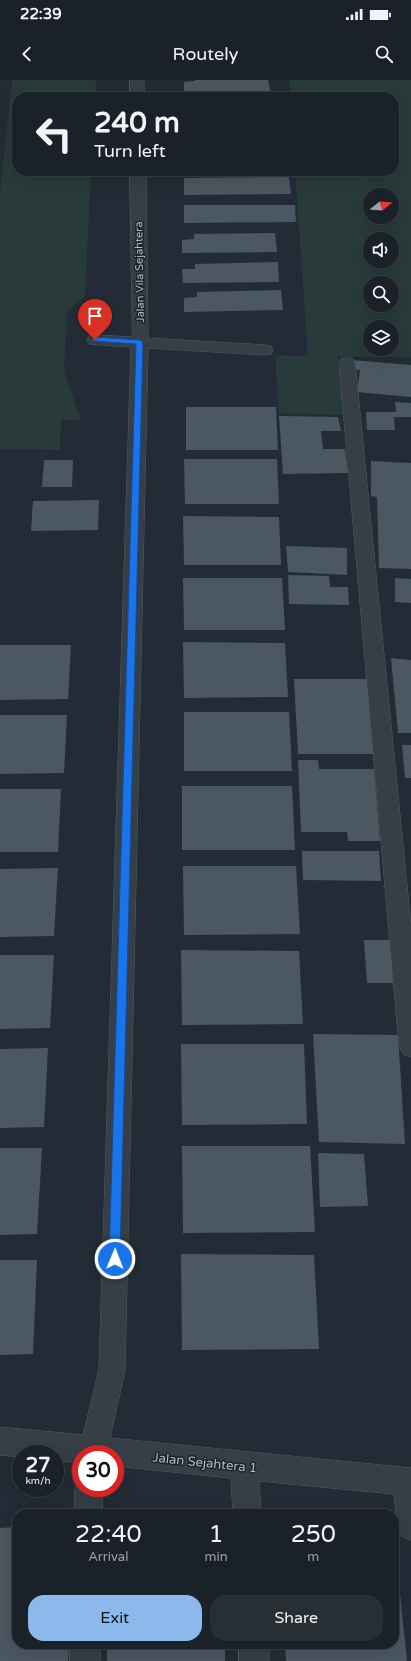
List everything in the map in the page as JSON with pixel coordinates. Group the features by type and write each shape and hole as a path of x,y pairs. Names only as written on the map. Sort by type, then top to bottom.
{"street":[{"path":"137,80 137,92"},
{"name":"Jalan Vila Sejahtera","path":"95,1445 112,1370 140,342 138,176"},
{"path":"95,340 265,350"},
{"path":"347,364 411,1046"},
{"name":"Jalan Sejahtera 1","path":"0,1441 72,1450"},
{"name":"Jalan Sejahtera 1","path":"124,1455 409,1481"},
{"path":"244,1465 247,1509"},
{"path":"409,1481 411,1526"},
{"path":"88,1509 89,1497"},
{"path":"85,1661 86,1649"},
{"path":"254,1649 254,1661"}],"shaded area":[{"path":"12,80 96,80 95,92 12,92 12,176 91,176 85,296 67,311 64,371 81,421 61,419 60,450 0,449 0,192"},
{"path":"289,80 411,80 411,357 338,357 344,415 279,413 275,355 308,356 295,176 399,176 399,92 290,92"}],"building":[{"path":"268,80 270,91 184,92 184,82"},
{"path":"289,177 291,194 184,195 184,178"},
{"path":"184,205 295,205 296,222 184,223"},
{"path":"275,233 277,252 182,253 182,240 194,239 194,234"},
{"path":"278,262 279,282 183,283 182,269 195,269 195,264"},
{"path":"281,290 283,310 184,312 184,298 197,297 197,292"},
{"path":"352,360 411,365 411,397 357,392 360,370 351,370"},
{"path":"395,402 411,403 411,417 394,417 395,430 367,430 366,412 396,412"},
{"path":"186,407 276,407 278,450 186,450"},
{"path":"279,416 338,417 341,431 321,431 323,449 345,449 348,473 283,474"},
{"path":"184,459 277,459 279,504 185,504"},
{"path":"44,460 73,460 72,487 42,487"},
{"path":"371,461 411,463 411,569 379,568 377,497 371,496"},
{"path":"99,500 98,530 31,531 33,501"},
{"path":"183,516 279,517 281,565 184,565"},
{"path":"286,546 347,548 347,575 288,572"},
{"path":"288,575 329,576 330,587 348,587 349,605 289,604"},
{"path":"183,578 282,578 285,630 184,630"},
{"path":"395,578 411,579 411,603 395,602"},
{"path":"183,642 285,643 288,697 184,698"},
{"path":"0,645 71,645 68,699 0,700"},
{"path":"391,658 411,660 411,733 398,733"},
{"path":"294,679 368,679 374,754 298,754"},
{"path":"184,712 289,712 292,771 184,771"},
{"path":"0,715 67,715 64,773 0,774"},
{"path":"402,745 411,745 411,778 405,778"},
{"path":"298,760 318,760 319,769 374,769 380,841 348,841 347,832 301,832"},
{"path":"182,786 292,786 295,850 182,850"},
{"path":"0,789 61,789 58,852 0,852"},
{"path":"302,851 379,851 381,881 303,880"},
{"path":"183,866 296,866 300,934 184,935"},
{"path":"58,868 54,936 0,937 0,869"},
{"path":"364,940 390,940 394,983 367,983"},
{"path":"181,950 299,951 303,1024 182,1025"},
{"path":"0,955 54,955 50,1028 0,1029"},
{"path":"313,1034 398,1035 405,1144 319,1142"},
{"path":"181,1044 304,1044 307,1124 182,1125"},
{"path":"48,1048 44,1127 0,1128 0,1049"},
{"path":"182,1146 310,1146 315,1232 183,1233"},
{"path":"0,1148 42,1148 37,1234 0,1235"},
{"path":"318,1153 364,1154 368,1206 320,1207"},
{"path":"181,1254 314,1255 319,1349 182,1350"},
{"path":"0,1260 37,1260 33,1354 0,1355"},
{"path":"12,1527 12,1649 69,1649 68,1661 0,1661 0,1528"},
{"path":"399,1585 407,1661 286,1661 285,1649 399,1649"},
{"path":"107,1649 225,1649 225,1661 107,1661"}],"route":[{"path":"95,340 140,342 115,1259"}]}
